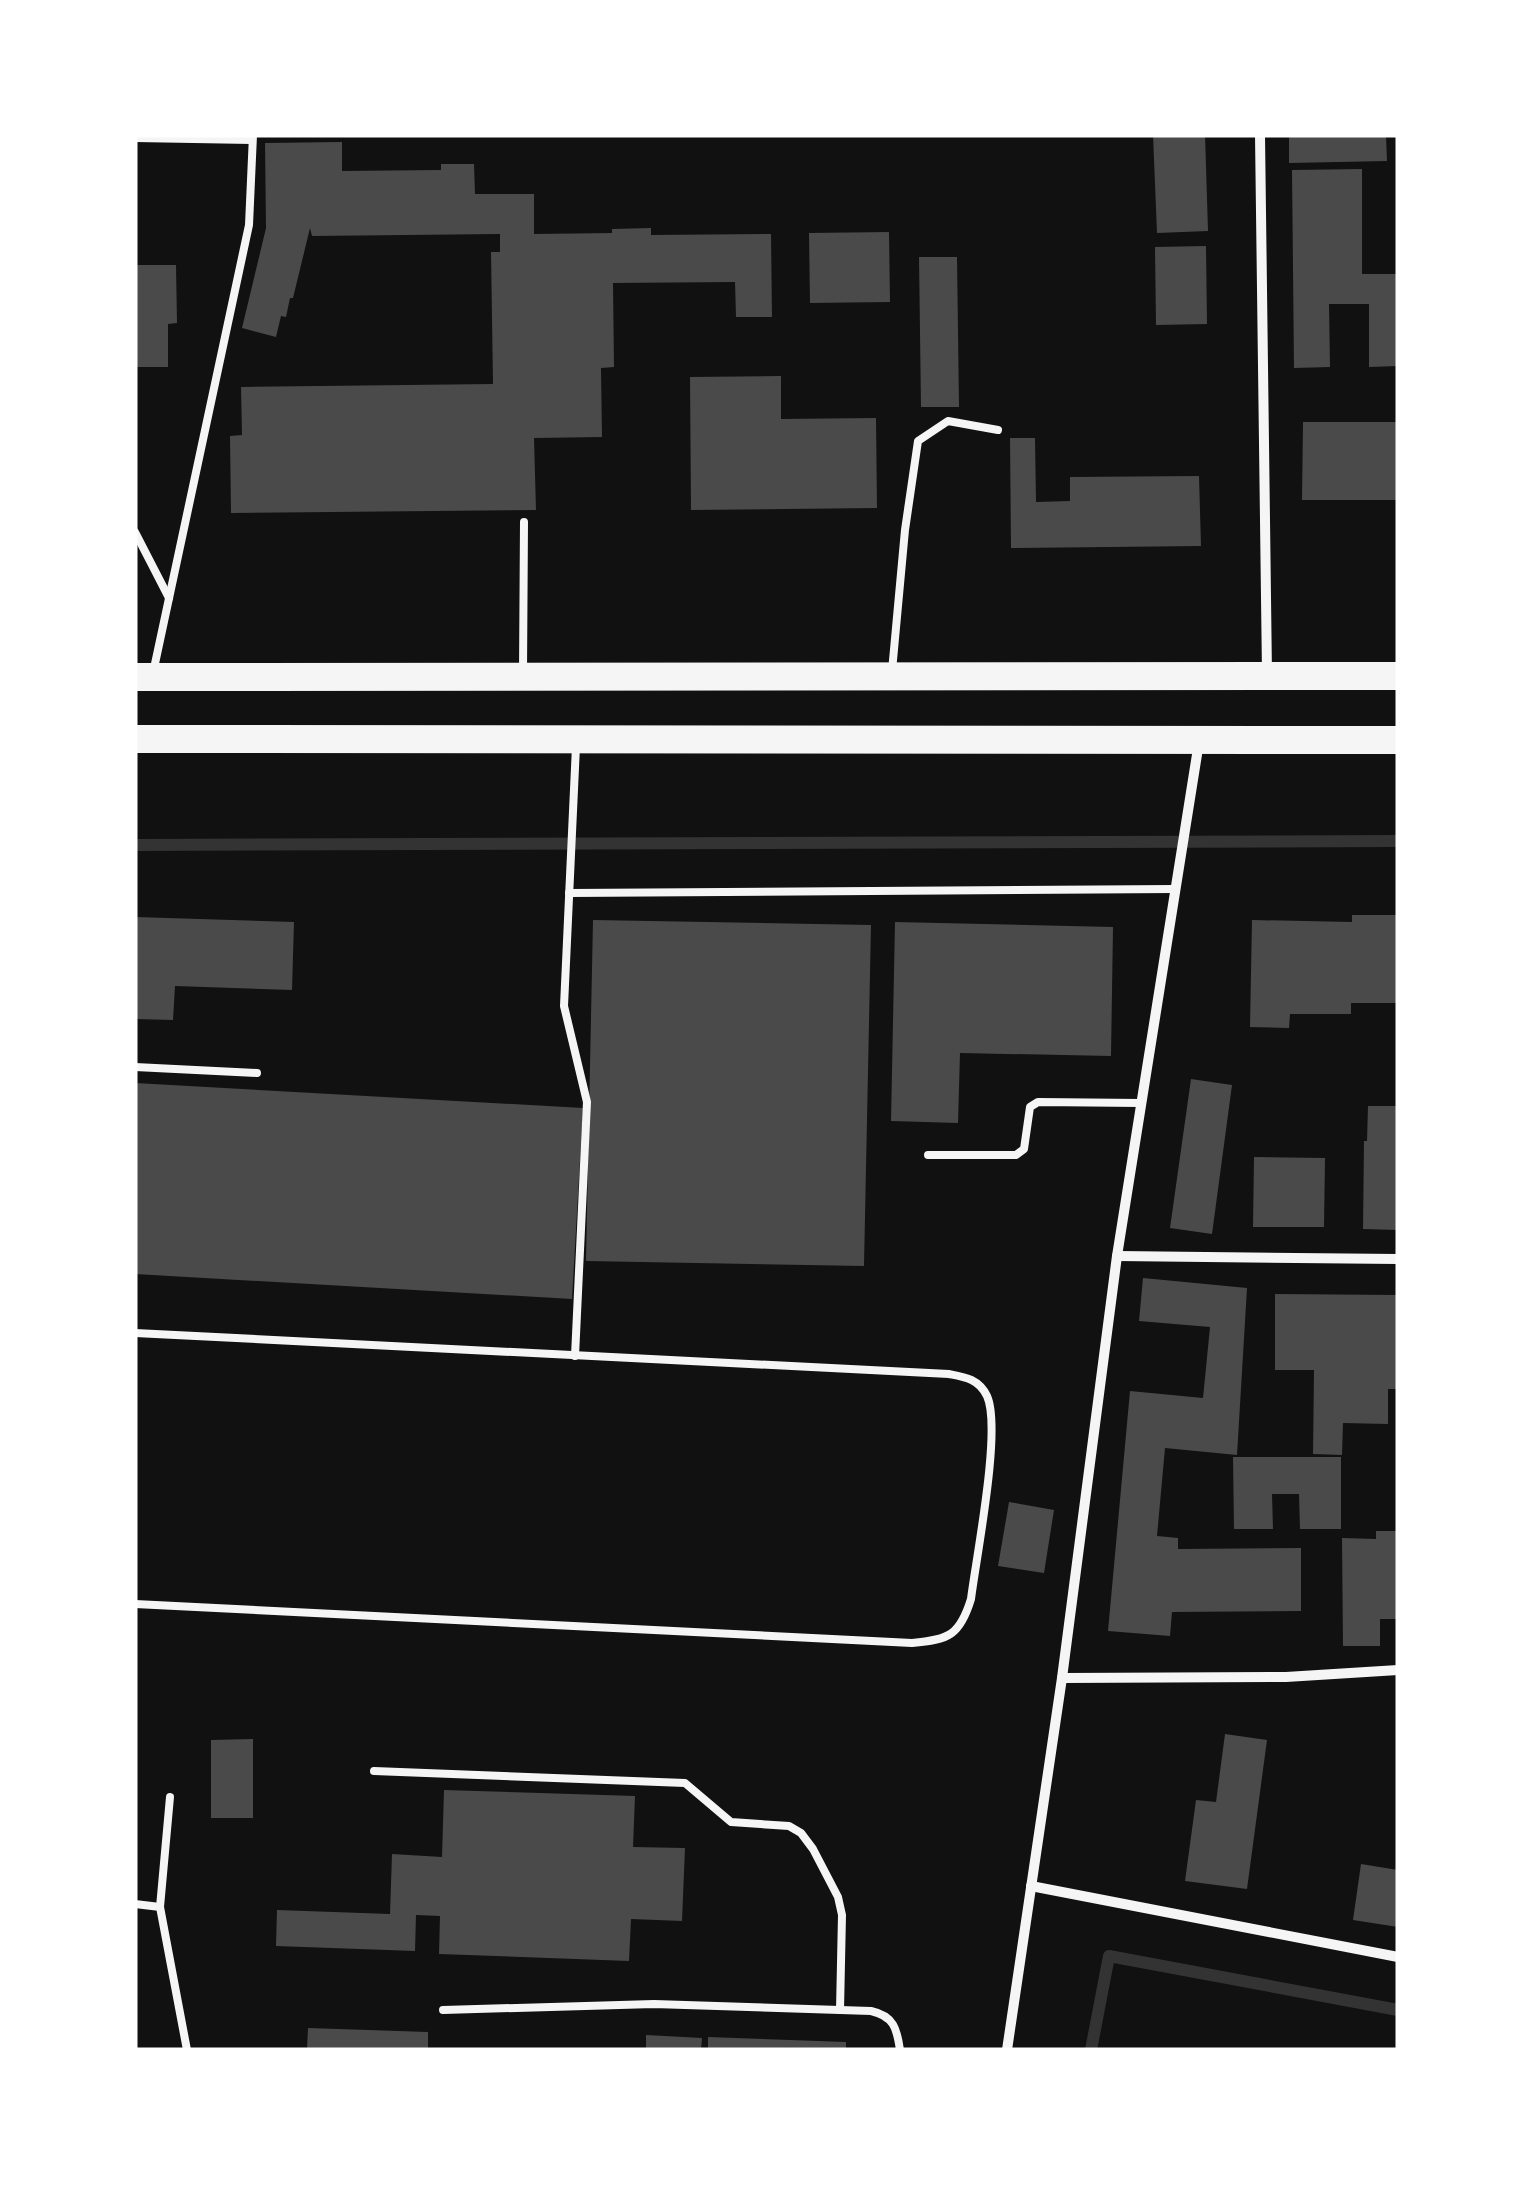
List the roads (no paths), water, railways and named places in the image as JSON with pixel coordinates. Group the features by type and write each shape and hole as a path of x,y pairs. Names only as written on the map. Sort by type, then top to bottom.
{"highway":[{"path":"144,678 1398,676"},
{"path":"135,739 1398,740"}],"street":[{"path":"1260,135 1267,675"},
{"path":"1007,2050 1062,1678 1117,1256 1199,742"},
{"path":"1117,1256 1398,1259"},
{"path":"1062,1678 1286,1677 1398,1670"},
{"path":"1031,1886 1398,1957"}],"lane":[{"path":"135,138 252,138 249,225 168,598 144,678"},
{"path":"892,676 905,530 918,441 948,421 998,430"},
{"path":"523,676 524,522"},
{"path":"135,532 168,598"},
{"path":"575,1356 587,1102 564,1006 576,741"},
{"path":"569,892 1176,888"},
{"path":"135,1067 257,1073"},
{"path":"928,1156 1016,1154 1024,1148 1030,1108 1038,1102 1141,1103"},
{"path":"135,1333 949,1374 972,1378 987,1396 993,1432 971,1600 963,1624 941,1641 912,1643 135,1604"},
{"path":"374,1771 686,1783 730,1822 789,1826 801,1833 812,1848 838,1897 842,1915 840,2010"},
{"path":"170,1798 160,1906 187,2050"},
{"path":"135,1904 160,1906"},
{"path":"443,2010 654,2004 886,2014 896,2028 900,2050"}],"waterway":[{"path":"135,845 1398,841"},
{"path":"1091,2050 1109,1956 1398,2010"}]}
